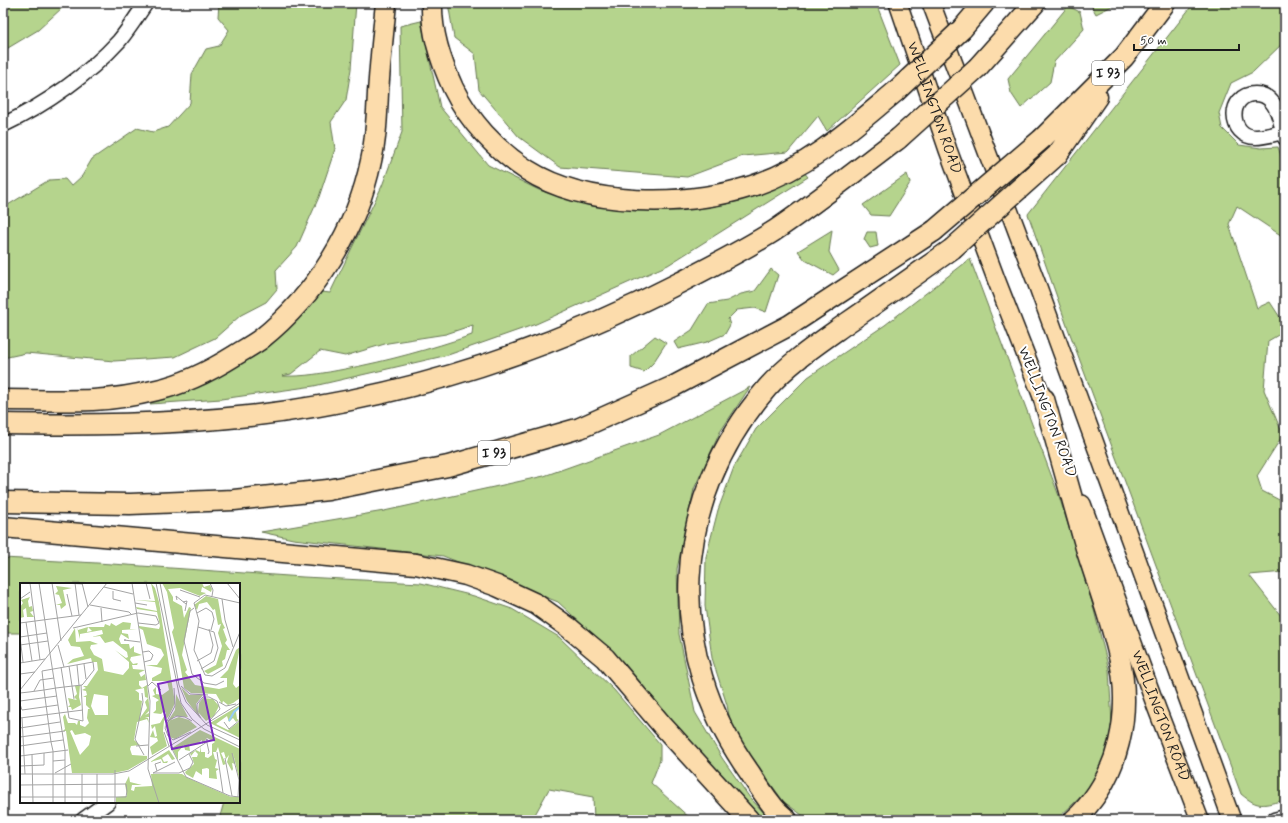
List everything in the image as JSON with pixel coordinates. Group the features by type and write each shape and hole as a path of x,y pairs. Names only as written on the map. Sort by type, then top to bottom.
{"highway":[{"path":"3,400 94,400 165,388 190,380 219,365 261,339 296,305 327,266 351,223 363,192 371,160 376,127 386,3"},
{"path":"432,3 435,39 445,70 459,100 479,127 504,152 528,170 558,184 589,194 622,199 655,201 688,199 720,194 752,186 782,174 812,158 839,139 895,92 962,29 984,3"},
{"path":"3,424 116,425 182,422 297,410 394,390 483,366 582,330 642,302 729,258 773,231 827,194 898,139 978,67 1035,3"},
{"name":"I 93","path":"3,502 130,504 234,500 328,490 448,466 580,428 674,386 790,325 934,231 1043,138 1124,57 1165,3"},
{"path":"787,820 772,806 735,753 719,724 706,694 697,662 691,630 689,598 690,565 698,516 708,485 721,455 747,413 768,387 791,364 952,249 1057,155 1124,57"},
{"path":"1044,399 1119,654 1124,690 1120,737 1113,764 1098,793 1088,807 1074,820"},
{"path":"3,527 416,564 466,575 497,586 536,604 568,627 605,658 662,726 748,820"}],"main road":[{"name":"WELLINGTON ROAD","path":"898,3 948,150 990,265 1044,399 1157,710 1200,820"},
{"name":"WELLINGTON ROAD","path":"931,3 1038,287 1232,820"}],"street":[{"path":"3,125 34,109 78,79 119,40 146,3"},
{"path":"83,820 107,803"},
{"path":"1274,820 1285,818"}],"green space":[{"path":"3,3 60,3 62,8 38,30 3,51"},
{"path":"219,3 356,3 351,69 346,100 331,122 335,149 319,197 297,247 276,270 277,289 266,302 241,315 215,338 175,357 114,361 26,353 3,358 3,208 49,180 65,179 71,186 82,176 92,159 137,128 153,132 168,127 190,103 192,74 206,49 219,46 229,30 218,17"},
{"path":"448,3 876,3 900,65 827,131 818,116 788,152 743,156 687,177 560,167 519,137 479,90 475,54 454,38"},
{"path":"1090,3 1115,3 1096,14"},
{"path":"1194,3 1285,3 1285,41 1253,72 1231,83 1219,113 1222,128 1239,145 1261,148 1278,147 1285,167 1285,238 1237,206 1229,224 1257,308 1270,302 1285,325 1285,331 1268,341 1264,390 1283,435 1257,476 1262,491 1285,503 1285,572 1249,575 1285,621 1285,800 1266,804 1257,804 1252,802 1241,794 1066,323 1028,214"},
{"path":"1068,6 1080,12 1084,29 1054,62 1050,82 1021,108 1011,93 1008,79"},
{"path":"421,21 440,107 488,165 539,190 565,198 648,208 803,171 808,177 668,265 536,324 448,355 314,386 221,399 150,404 149,401 207,383 251,358 322,292 330,293 382,186 402,132 400,26","holes":["473,325 472,335 409,354 361,366 314,374 282,376 291,374 320,351 345,356 388,343 446,334"]},
{"path":"907,174 910,183 889,216 871,215 863,205"},
{"path":"832,230 829,252 839,270 833,275 805,260 798,251"},
{"path":"867,232 876,232 878,246 870,248 864,239"},
{"path":"970,259 1059,496 1092,602 1109,670 1112,724 1104,761 1088,790 1056,820 809,820 784,802 732,731 727,705 712,658 705,606 706,557 718,510 734,467 756,429 808,377 885,325"},
{"path":"771,269 778,275 766,312 755,308 737,310 728,319 730,325 725,334 707,342 678,349 674,342 692,330 708,304 727,301 741,294 755,291"},
{"path":"655,336 666,343 653,363 644,372 631,368 631,356"},
{"path":"750,387 720,432 694,489 677,569 679,634 695,712 722,758 750,798 771,820 757,820 625,664 558,602 443,556 293,539 261,532 384,511 544,476 659,435"},
{"path":"3,558 421,583 474,596 512,609 559,637 614,690 660,744 660,760 651,783 692,820 594,820 593,797 549,789 532,820 219,820 224,803 240,803 240,583 20,583 20,633 3,633"}]}
